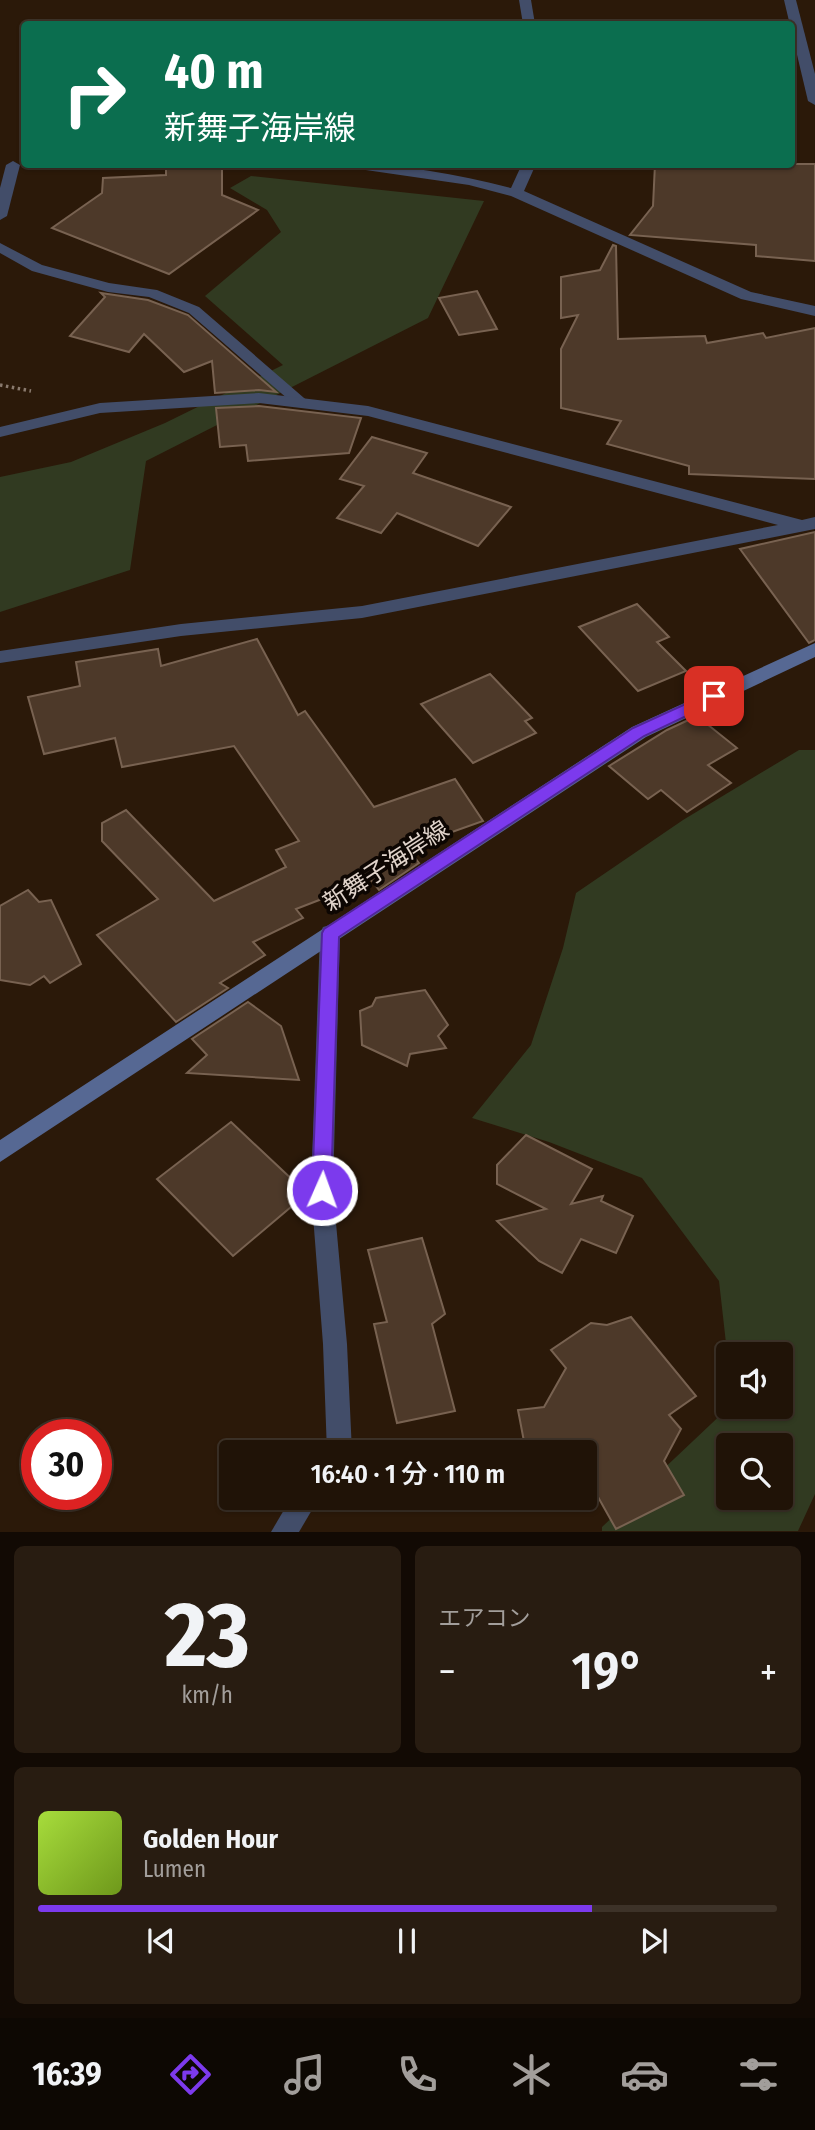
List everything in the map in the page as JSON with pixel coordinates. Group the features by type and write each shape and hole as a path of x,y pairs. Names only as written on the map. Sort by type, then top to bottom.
{"main road":[{"name":"新舞子海岸線","path":"0,1152 639,732 815,649"}],"street":[{"path":"525,0 528,21"},
{"path":"790,0 815,102"},
{"path":"0,216 13,165"},
{"path":"380,168 469,181 516,193 746,296 815,311"},
{"path":"516,193 527,168"},
{"path":"0,247 37,268 108,287 152,293 194,310 303,404"},
{"path":"0,432 100,408 259,398 368,411 407,419 612,477 809,524"},
{"path":"0,657 181,630 362,612 809,524"},
{"path":"330,933 322,1190 335,1344 339,1440"},
{"path":"284,1531 298,1510"}],"green space":[{"path":"251,176 484,201 428,318 146,461 130,570 0,612 0,477 71,462 165,423 283,365 205,296 281,232 267,210 230,188"},
{"path":"799,750 815,750 815,1494 798,1531 602,1531 602,1527 716,1419 793,1419 793,1342 726,1342 719,1281 642,1178 549,1142 472,1118 531,1045 563,948 576,893 683,820"}],"building":[{"path":"795,164 815,164 815,261 756,256 756,245 630,235 653,206 655,168 795,168"},
{"path":"166,168 222,168 222,195 258,210 169,274 52,228 102,193 103,178 166,175"},
{"path":"613,245 616,246 618,339 705,336 707,343 763,333 766,338 815,328 815,479 689,474 689,466 607,444 621,421 561,408 561,349 578,315 561,318 561,277 600,270"},
{"path":"477,291 497,329 459,335 439,298"},
{"path":"101,293 148,300 188,315 276,392 259,390 215,393 212,361 184,372 144,334 129,352 70,336 105,297"},
{"path":"259,406 361,418 349,453 248,461 246,445 220,447 216,408"},
{"path":"372,437 427,453 413,473 511,507 478,546 397,513 381,533 337,518 364,486 340,479"},
{"path":"815,532 815,640 809,643 740,549"},
{"path":"637,604 669,637 657,642 686,671 638,691 579,627"},
{"path":"257,639 298,715 305,711 374,807 455,779 483,821 407,848 419,863 379,890 371,880 296,909 303,918 253,942 265,955 220,983 228,988 176,1022 97,935 158,899 102,841 102,823 126,810 214,901 286,867 276,850 299,841 234,746 122,767 115,738 44,754 28,697 80,686 76,662 158,649 161,666"},
{"path":"490,674 532,718 525,721 536,733 473,763 421,704"},
{"path":"697,716 737,748 708,765 731,783 687,812 661,790 648,799 609,766 667,730"},
{"path":"28,890 39,902 51,900 81,964 50,983 44,976 30,985 0,980 0,906"},
{"path":"425,990 448,1025 438,1036 446,1048 410,1054 407,1066 362,1045 360,1011 372,1006 376,998"},
{"path":"248,1002 281,1026 299,1080 187,1073 207,1055 192,1039"},
{"path":"231,1122 298,1185 298,1201 233,1256 157,1179"},
{"path":"526,1135 592,1169 571,1204 603,1196 601,1201 633,1216 616,1253 581,1239 562,1273 539,1261 497,1221 546,1209 497,1184 497,1165"},
{"path":"422,1238 445,1314 432,1324 455,1411 397,1423 374,1324 387,1322 368,1250"},
{"path":"631,1317 696,1396 669,1415 681,1429 664,1461 684,1495 616,1529 597,1495 597,1440 524,1440 518,1410 544,1407 566,1368 551,1350 591,1323 607,1325"}],"route":[{"path":"322,1190 330,933 639,732 714,696"}]}
